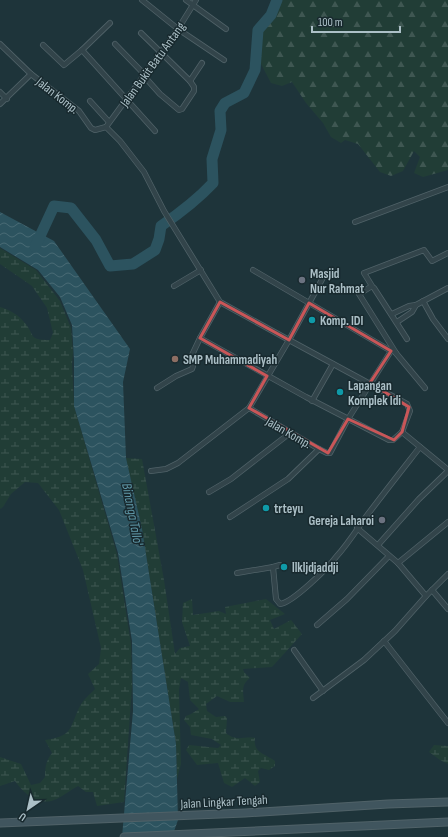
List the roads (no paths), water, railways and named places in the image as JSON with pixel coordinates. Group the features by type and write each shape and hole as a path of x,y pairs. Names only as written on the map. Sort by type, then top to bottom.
{"main road":[{"name":"Jalan Lingkar Tengah","path":"0,823 244,813 388,804 448,802"},
{"path":"124,837 448,822"}],"street":[{"path":"142,0 178,29 224,60"},
{"path":"186,0 226,29"},
{"name":"Jalan Bukit Batu Antang","path":"106,127 143,74 178,29 196,0"},
{"path":"43,45 64,65 82,50 110,22"},
{"path":"115,44 160,94 179,110 182,109 194,91 194,87 190,81 141,33"},
{"name":"Jalan Komp.","path":"0,44 32,74 79,111 93,130 106,127"},
{"path":"82,50 155,131"},
{"path":"190,81 202,63"},
{"path":"0,104 32,74"},
{"path":"0,92 6,99"},
{"path":"90,101 109,122"},
{"path":"106,127 123,145 144,172 168,216 220,302 408,405 410,412 402,432 394,440 389,440 267,376 200,338"},
{"path":"355,222 448,187"},
{"path":"425,388 394,352 358,294 372,286 364,273 424,250 432,261 448,253"},
{"path":"174,286 201,270"},
{"path":"253,270 394,352"},
{"path":"151,471 166,469 178,463 214,437 249,408 326,274"},
{"path":"374,288 407,339"},
{"path":"392,314 409,306 416,305 448,288"},
{"path":"423,301 448,339"},
{"path":"157,388 176,376 192,369 192,355 220,302"},
{"path":"397,322 412,312 416,305"},
{"name":"Jalan Komp.","path":"249,408 319,449 328,453 331,452 348,419 370,383 394,352"},
{"path":"312,400 333,364"},
{"path":"209,492 230,479 290,432"},
{"path":"378,545 419,499 448,470 402,432"},
{"path":"274,567 276,599 278,602 283,604 329,566 337,557 357,528 420,447"},
{"path":"230,517 288,479 319,449"},
{"path":"398,563 448,522"},
{"path":"357,528 398,563 426,596"},
{"path":"317,625 347,600 389,556"},
{"path":"237,573 280,565"},
{"path":"314,698 364,660 448,574"},
{"path":"432,590 448,609"},
{"path":"384,641 448,723"},
{"path":"294,650 323,691"}],"water":[{"name":"Binanga Tallo'","path":"0,212 54,241 130,349 123,382 126,458 142,529 176,744 178,820 172,837 122,837 133,711 132,641 118,553 74,406 72,325 60,297 38,270 0,247"}],"waterway":[{"path":"35,247 54,206 71,208 96,240 110,266 133,264 155,250 159,239 161,226 188,206 213,183 212,159 221,130 220,111 225,103 244,93 255,70 258,30 271,15 277,0"}],"place":[{"name":"Masjid Nur Rahmat","path":"302,280"},
{"name":"Komp. IDI","path":"312,320"},
{"name":"SMP Muhammadiyah","path":"175,359"},
{"name":"Lapangan Komplek Idi","path":"340,392"},
{"name":"trteyu","path":"266,508"},
{"name":"Gereja Laharoi","path":"382,520"},
{"name":"llkljdjaddji","path":"284,567"}]}
